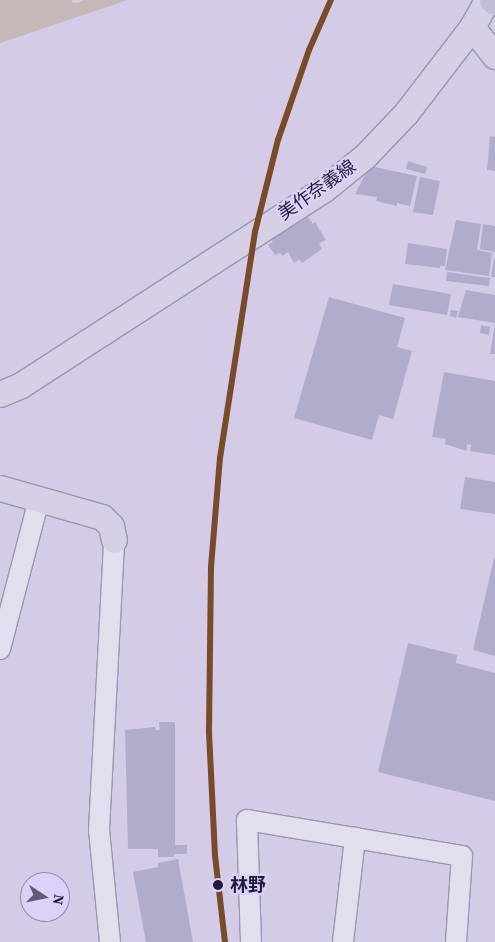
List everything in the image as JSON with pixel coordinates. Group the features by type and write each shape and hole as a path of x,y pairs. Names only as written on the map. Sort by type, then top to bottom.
{"main road":[{"name":"美作奈義線","path":"0,394 20,385 322,190 365,156 406,113 472,27 487,0"},
{"path":"472,27 495,56"},
{"path":"0,488 102,517 111,526 114,540"}],"street":[{"path":"0,649 39,499"},
{"path":"110,942 99,830 114,540"},
{"path":"251,942 247,820 462,856 456,942"},
{"path":"343,942 355,838"}],"shaded area":[{"path":"0,0 73,0 71,2 77,3 84,0 128,0 0,43"}],"building":[{"path":"490,136 495,137 495,171 487,170"},
{"path":"408,161 427,167 425,174 406,169"},
{"path":"370,166 417,176 410,206 397,203 397,206 376,201 377,197 355,194"},
{"path":"420,177 440,181 433,215 413,212"},
{"path":"308,217 313,224 315,222 326,240 319,243 322,249 302,263 299,259 294,263 288,252 283,256 280,253 275,255 268,245 273,242 271,240"},
{"path":"456,220 481,224 477,250 492,253 489,276 445,270"},
{"path":"483,224 495,226 495,252 480,249"},
{"path":"408,243 447,249 445,266 440,266 440,268 405,264"},
{"path":"494,258 495,277 491,277"},
{"path":"447,272 490,278 489,286 446,281"},
{"path":"393,284 451,294 447,315 389,305"},
{"path":"466,290 495,295 495,323 458,317"},
{"path":"329,297 405,318 397,347 412,351 393,419 379,415 372,440 294,418"},
{"path":"451,310 458,311 456,318 450,316"},
{"path":"495,323 495,354 490,354"},
{"path":"481,325 490,327 489,335 480,333"},
{"path":"444,372 495,381 495,455 470,451 471,445 467,444 466,451 445,444 446,439 432,437"},
{"path":"465,477 495,482 495,514 460,509"},
{"path":"495,558 495,656 473,650"},
{"path":"408,643 457,655 456,663 495,673 495,801 378,772"},
{"path":"159,722 175,722 175,845 187,845 187,854 174,854 174,857 158,857 158,849 128,849 125,730 155,727 156,730 160,730"},
{"path":"178,859 193,942 146,942 133,872 158,867 158,863"}],"transit line":[{"path":"225,942 215,855 209,731 211,567 220,458 255,232 278,140 309,50 331,0"}],"place":[{"name":"林野","path":"218,885"}]}
